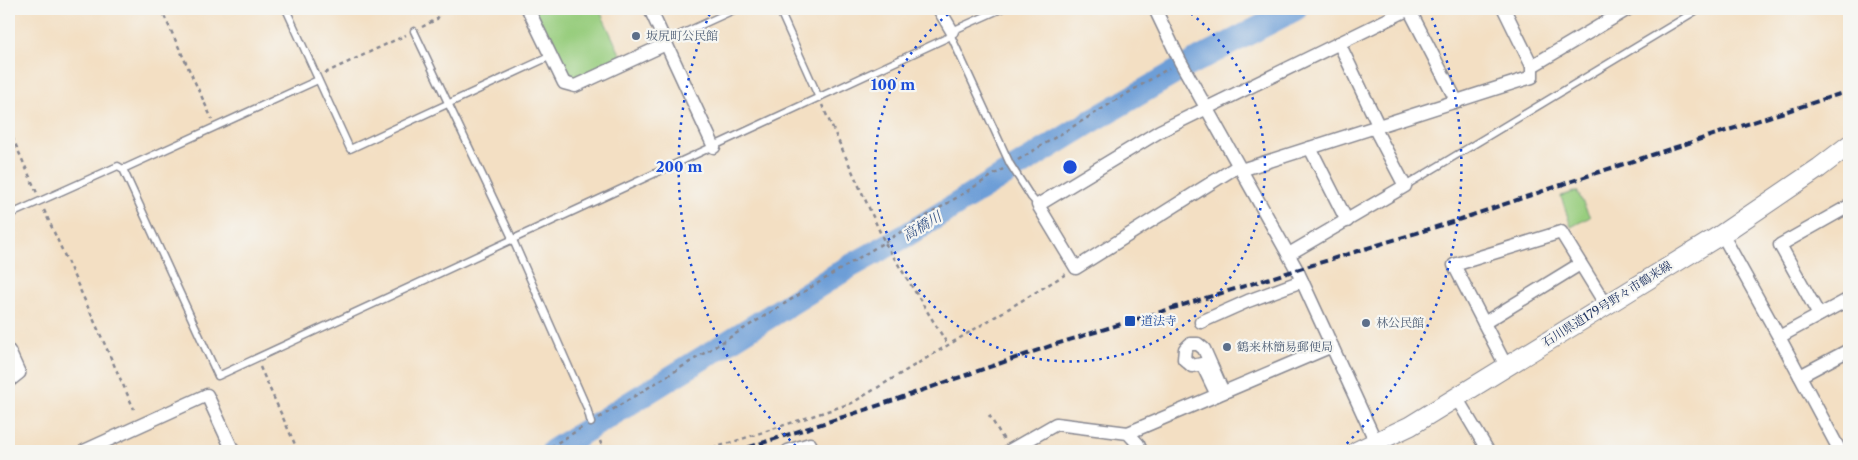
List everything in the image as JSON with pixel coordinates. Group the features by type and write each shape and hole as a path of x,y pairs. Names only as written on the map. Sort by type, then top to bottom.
{"main road":[{"name":"石川県道179号野々市鶴来線","path":"1357,451 1378,447 1722,234 1819,168 1849,145"}],"street":[{"path":"528,9 564,83 575,86 666,43"},
{"path":"650,9 714,147"},
{"path":"939,9 952,33"},
{"path":"1154,9 1206,108 1289,254 1378,447"},
{"path":"1457,102 1409,9 1160,131 1038,205 1076,268 1240,168 1377,128 1532,78 1532,66 1504,9"},
{"path":"1532,66 1628,9"},
{"path":"1289,254 1405,186 1339,43"},
{"path":"1310,148 1347,220"},
{"path":"1819,315 1780,244 1849,206"},
{"path":"1506,366 1454,265 1561,232 1606,305"},
{"path":"1722,234 1840,451"},
{"path":"1484,323 1580,264"},
{"path":"1201,322 1302,282"},
{"path":"1779,337 1849,299"},
{"path":"1009,451 1056,424 1128,433 1332,346"},
{"path":"9,350 19,373 9,381"},
{"path":"1800,376 1849,350"},
{"path":"84,451 207,395 233,451"},
{"path":"1456,397 1488,451"},
{"path":"1128,433 1138,444 1141,451"},
{"path":"788,451 810,444 813,451"}],"lane":[{"path":"286,9 350,149 551,56"},
{"path":"666,43 736,9"},
{"path":"779,9 819,98"},
{"path":"9,215 118,166 123,170 218,376 819,98 1001,9"},
{"path":"1405,186 1699,9"},
{"path":"414,30 513,240 583,399 591,423"},
{"path":"952,33 1011,165 1038,205"},
{"path":"123,170 317,78"}],"path":[{"path":"161,9 216,127"},
{"path":"317,78 437,19 443,9"},
{"path":"544,451 1011,165 1183,65"},
{"path":"819,98 886,243 948,345"},
{"path":"9,130 134,409"},
{"path":"705,451 852,403 1076,268"},
{"path":"256,359 298,451"},
{"path":"990,415 1009,451"},
{"path":"600,441 604,451"}],"green space":[{"path":"534,9 599,9 622,58 575,80 566,78"},
{"path":"1577,191 1590,217 1571,227 1561,196"}],"waterway":[{"name":"高橋川","path":"553,451 849,267 905,236 1090,122 1190,64 1295,9"}],"railway":[{"path":"737,451 868,409 1053,345 1452,222 1849,91"}],"place":[{"name":"坂尻町公民館","path":"636,36"},
{"name":"道法寺","path":"1130,321"},
{"name":"林公民館","path":"1366,323"},
{"name":"鶴来林簡易郵便局","path":"1227,347"}]}
